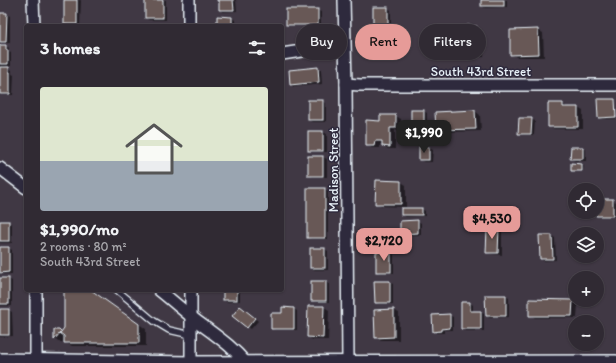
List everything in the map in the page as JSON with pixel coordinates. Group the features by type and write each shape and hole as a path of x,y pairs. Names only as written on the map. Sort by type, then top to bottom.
{"street":[{"path":"33,0 34,24"},
{"path":"189,0 189,24"},
{"name":"Madison Street","path":"344,0 344,24"},
{"path":"284,54 296,52"},
{"name":"Madison Street","path":"345,60 348,362"},
{"name":"South 43rd Street","path":"346,84 616,85"},
{"path":"0,168 24,186"},
{"path":"36,292 36,362"},
{"path":"162,292 230,345 246,363"},
{"path":"191,292 191,363"},
{"path":"0,360 36,362 191,363 616,362"}],"lane":[{"path":"119,292 154,321 169,330 192,335"}],"building":[{"path":"64,0 77,0 77,24 64,24"},
{"path":"145,0 163,0 163,18 145,18"},
{"path":"217,0 233,0 234,10 219,10 219,1"},
{"path":"481,0 504,0 504,6 481,6"},
{"path":"373,7 388,7 388,24 373,24"},
{"path":"286,9 318,9 318,24 286,25"},
{"path":"0,13 7,13 6,42 0,42"},
{"path":"217,16 232,17 232,24 217,24"},
{"path":"538,29 539,54 510,55 510,30"},
{"path":"0,45 6,45 6,50 8,50 8,64 0,64"},
{"path":"0,67 9,67 10,94 0,94"},
{"path":"318,67 319,82 290,85 289,70"},
{"path":"597,99 615,99 616,117 598,118"},
{"path":"308,100 323,100 323,120 308,120"},
{"path":"548,103 563,103 563,107 578,107 578,127 548,127"},
{"path":"411,110 424,110 424,134 411,134"},
{"path":"475,110 476,129 436,130 435,112"},
{"path":"380,115 396,115 396,128 390,128 390,147 382,146 382,141 375,141 374,146 366,146 366,120 380,121"},
{"path":"519,118 532,118 531,134 518,134"},
{"path":"308,131 323,131 323,151 308,151"},
{"path":"419,147 429,147 429,160 419,160"},
{"path":"571,147 583,147 583,159 570,159"},
{"path":"308,156 323,156 323,176 308,176"},
{"path":"571,163 582,164 582,171 571,171"},
{"path":"376,180 401,181 401,204 375,204"},
{"path":"307,188 325,188 325,238 307,238"},
{"path":"604,199 613,199 613,216 604,216"},
{"path":"401,208 422,208 422,215 401,215"},
{"path":"418,220 418,233 400,234 400,221"},
{"path":"0,221 9,221 9,241 0,241"},
{"path":"487,228 499,228 498,253 486,253"},
{"path":"539,235 552,235 553,259 540,259"},
{"path":"0,247 9,247 9,272 0,273"},
{"path":"310,248 325,248 325,268 310,268"},
{"path":"376,252 391,252 391,272 376,272"},
{"path":"0,278 9,278 9,304 0,304"},
{"path":"311,281 326,281 326,301 311,301"},
{"path":"374,281 390,281 390,303 375,303"},
{"path":"64,292 94,292 139,324 139,343 64,343 64,336 60,333 54,340 54,330 59,330 61,332 64,328"},
{"path":"223,292 237,292 237,300 223,300"},
{"path":"485,295 506,295 506,316 486,316"},
{"path":"529,299 568,300 568,307 573,307 572,315 568,316 529,316"},
{"path":"461,302 470,302 470,311 481,311 481,329 461,329"},
{"path":"240,306 255,318 247,328 232,316"},
{"path":"308,306 324,306 323,338 307,337"},
{"path":"282,307 294,308 294,329 271,329 271,313 282,313"},
{"path":"0,309 9,309 9,335 0,335"},
{"path":"394,309 394,337 375,338 374,310"},
{"path":"450,314 450,328 433,332 432,315"}]}
